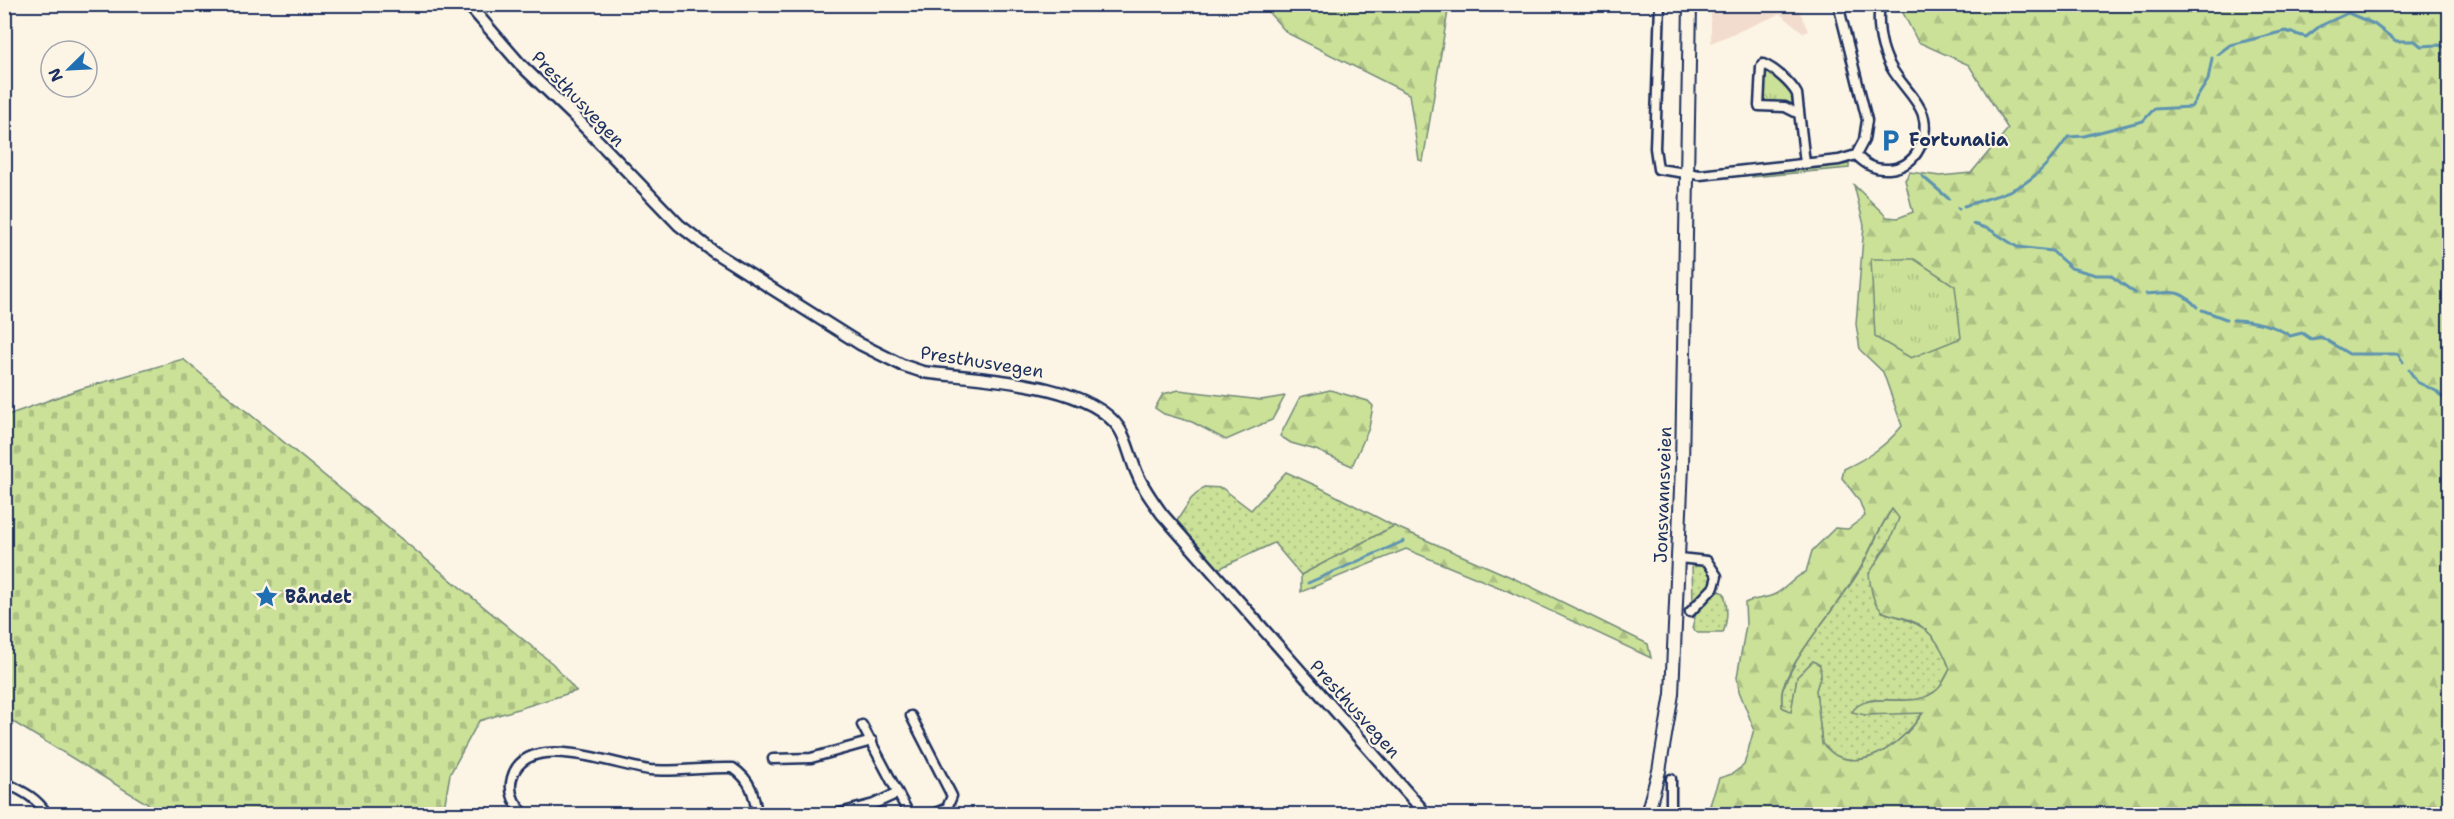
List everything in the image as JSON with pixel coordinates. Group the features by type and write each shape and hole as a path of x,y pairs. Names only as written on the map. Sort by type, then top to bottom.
{"main road":[{"name":"Jonsvannsveien","path":"1647,814 1659,771 1672,694 1679,558 1690,4"}],"street":[{"name":"Presthusvegen","path":"468,4 520,64 575,117 659,207 714,252 860,344 902,365 923,372 1065,393 1096,407 1107,416 1119,428 1140,480 1162,514 1426,814"},
{"path":"1660,4 1656,161 1658,169 1700,175 1845,160 1857,155 1864,140 1867,120 1838,4"},
{"path":"1857,155 1865,163 1879,169 1904,165 1918,151 1924,131 1919,106 1891,69 1887,59 1878,14 1880,4"},
{"path":"1799,114 1785,107 1759,106 1763,64 1794,89 1799,114 1805,163"},
{"path":"1679,558 1707,561 1717,576 1717,582 1710,592 1690,612"},
{"path":"911,716 952,796 951,803 946,808 933,814"},
{"path":"862,725 909,814"},
{"path":"773,759 811,758 872,741"},
{"path":"525,814 514,804 511,779 518,763 525,758 546,753 578,754 649,770 734,768 749,781 754,792 757,814"},
{"path":"1671,779 1671,814"},
{"path":"4,783 27,793 39,802 47,814"},
{"path":"836,814 874,804 898,793"}],"shaded area":[{"path":"1711,5 1797,5 1808,31 1804,33 1780,14 1711,43"}],"green space":[{"path":"1262,5 1449,5 1423,161 1419,160 1409,94 1287,33"},
{"path":"1899,5 2449,5 2449,814 1729,814 1710,805 1719,778 1732,774 1744,765 1754,729 1739,691 1737,677 1746,625 1745,603 1778,593 1806,572 1812,551 1835,528 1848,529 1865,516 1859,500 1842,478 1844,469 1875,451 1902,426 1883,372 1860,350 1856,324 1864,225 1854,185 1887,217 1898,218 1913,212 1905,180 1910,172 1940,176 1971,173 2008,129 1969,65 1918,42","holes":["1892,509 1899,518 1889,543 1869,574 1873,597 1882,611 1910,620 1926,630 1938,643 1950,669 1940,687 1928,696 1917,699 1868,701 1859,705 1852,712 1865,715 1923,713 1916,723 1886,750 1862,759 1849,759 1835,755 1822,744 1816,690 1821,674 1820,665 1813,661 1797,677 1791,712 1782,707 1782,692 1793,666 1857,574"]},
{"path":"1768,70 1789,90 1796,105 1793,107 1764,103 1762,100 1764,72"},
{"path":"1849,164 1849,168 1752,177 1753,174"},
{"path":"1871,259 1914,259 1955,286 1961,338 1911,358 1875,337"},
{"path":"183,359 553,664 576,691 479,721 450,774 443,814 164,814 5,717 5,416 80,389"},
{"path":"1179,390 1261,400 1285,396 1272,420 1226,440 1192,422 1164,414 1155,408 1163,394"},
{"path":"1330,390 1368,401 1373,406 1369,428 1352,466 1316,450 1291,443 1280,436 1300,397"},
{"path":"1286,472 1394,526 1301,575 1274,543 1218,569 1176,522 1191,499 1204,487 1222,488 1251,510"},
{"path":"1892,509 1900,517 1889,543 1879,556 1882,612 1917,624 1933,636 1950,669 1939,689 1921,700 1867,700 1865,715 1923,712 1907,732 1886,749 1875,756 1850,759 1835,755 1822,744 1816,690 1821,674 1813,661 1797,677 1791,713 1782,707 1782,693 1798,659 1858,573"},
{"path":"1394,526 1513,578 1648,644 1651,658 1508,591 1406,549 1301,592 1301,575"},
{"path":"1692,564 1707,565 1713,575 1713,583 1693,603"},
{"path":"1718,591 1724,593 1726,604 1727,618 1723,633 1698,633 1692,628 1697,610"}],"waterway":[{"path":"2218,54 2230,45 2285,31 2306,37 2320,26 2348,13 2374,24 2396,41 2415,41 2421,46 2439,45 2450,49"},
{"path":"1964,206 2024,184 2045,166 2068,137 2084,136 2143,121 2154,109 2191,107 2208,80 2212,58"},
{"path":"1922,176 1949,199"},
{"path":"1973,224 1989,229 2017,247 2052,251 2071,268 2096,275 2110,275 2135,293"},
{"path":"2146,294 2168,292 2179,294 2185,296 2197,307"},
{"path":"2202,310 2226,319"},
{"path":"2233,320 2263,324 2290,336 2302,333 2311,339 2321,337 2349,354 2398,354 2403,362"},
{"path":"2409,370 2417,382 2436,391 2450,405"},
{"path":"1308,583 1404,541"}],"place":[{"name":"Fortunalia","path":"1891,140"},
{"name":"Båndet","path":"267,597"}]}
